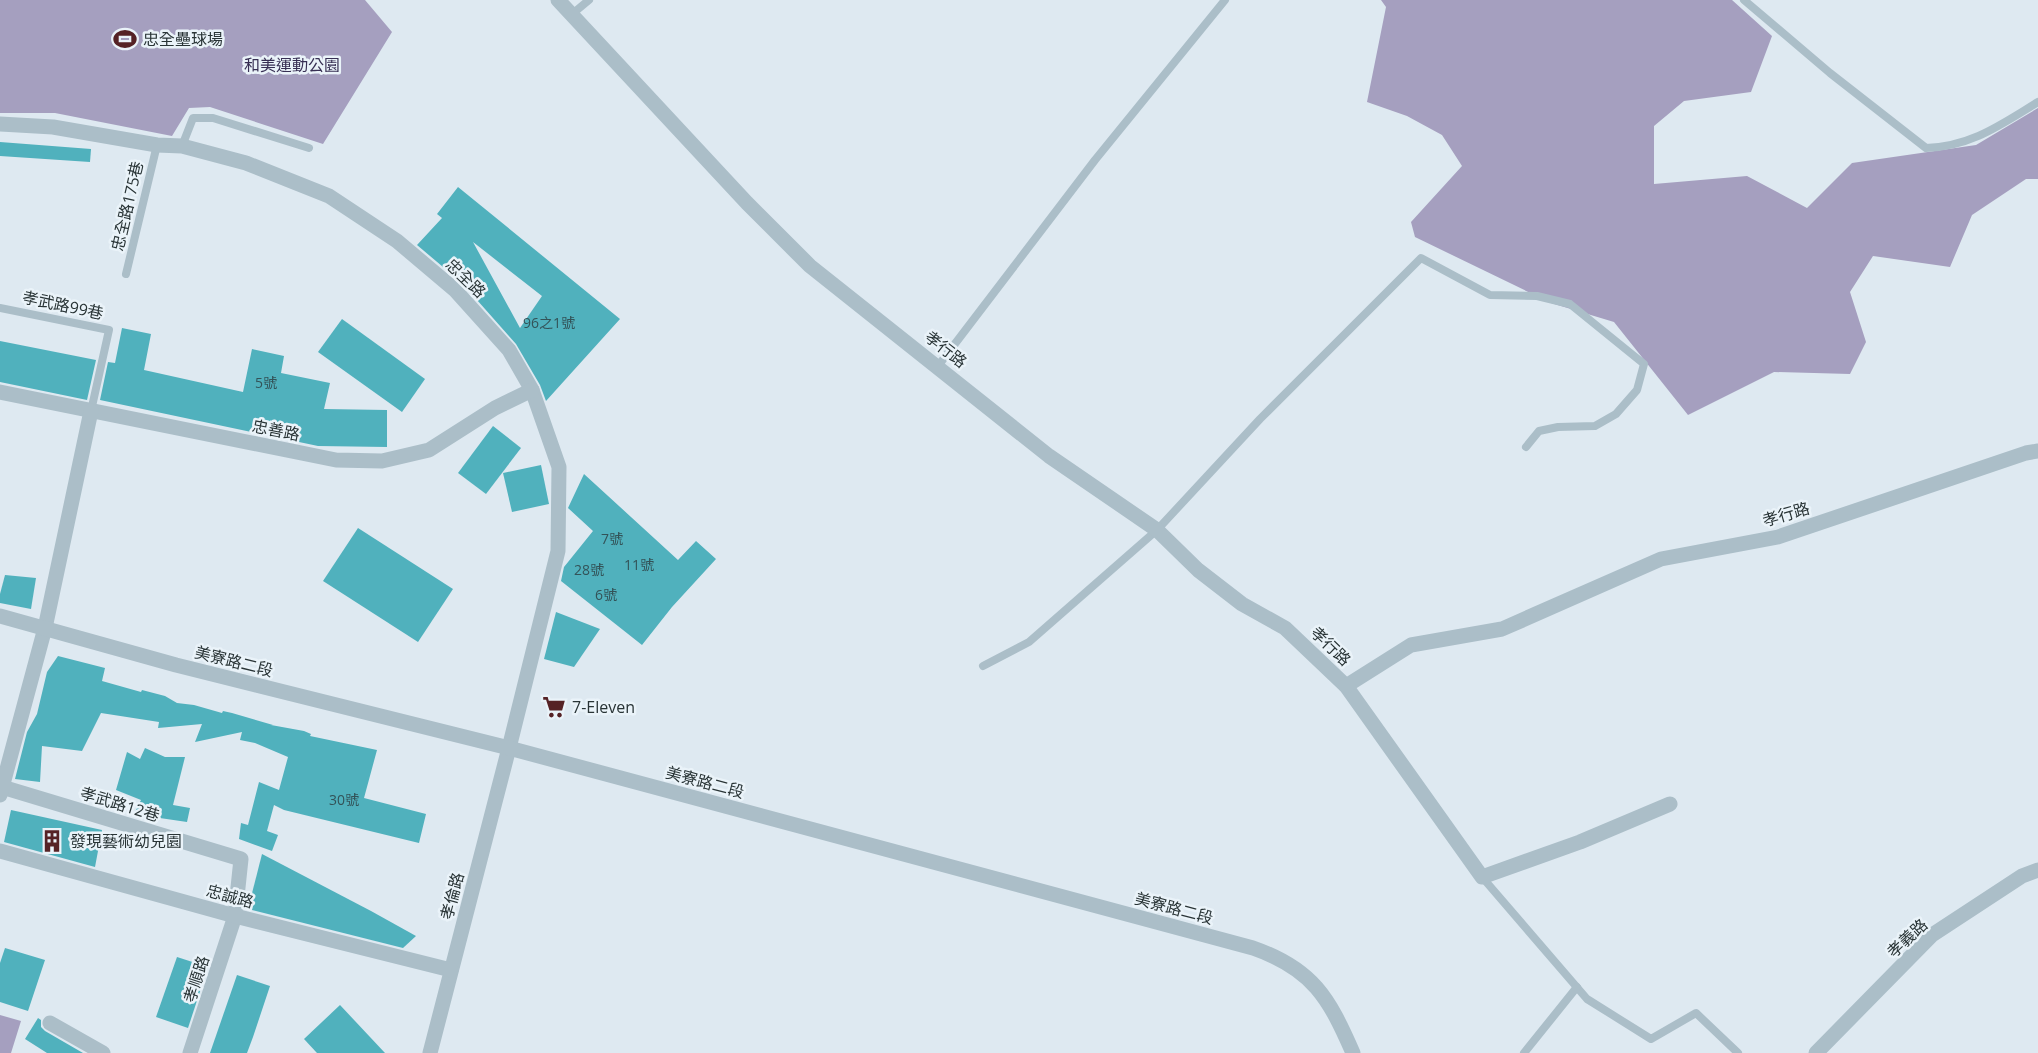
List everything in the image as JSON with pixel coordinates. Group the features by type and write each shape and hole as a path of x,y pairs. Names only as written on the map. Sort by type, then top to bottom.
{"street":[{"name":"孝行路","path":"558,0 747,203 810,266 1049,456 1156,530 1198,570 1242,604 1285,628 1346,686 1482,877"},
{"name":"忠全路","path":"0,124 53,127 157,146 182,146 246,163 328,196 398,241 455,290 509,350 532,390 559,467 558,551 510,748"},
{"name":"忠善路","path":"0,392 336,460 382,461 429,450 495,408 532,390"},
{"path":"1,791 45,628 92,411"},
{"name":"孝行路","path":"1346,686 1411,645 1502,629 1661,559 1778,537 2026,453 2038,451"},
{"name":"美寮路二段","path":"0,616 176,665 510,748 1261,950 1298,970 1322,993 1335,1012 1353,1053"},
{"name":"孝倫路","path":"430,1053 510,748"},
{"name":"孝武路12巷","path":"1,791 241,859 236,916"},
{"path":"1482,877 1580,842 1670,804"},
{"name":"忠誠路","path":"0,850 236,916 451,970"},
{"name":"孝義路","path":"1816,1053 1932,935 2022,876 2038,870"},
{"name":"孝順路","path":"190,1053 236,916"},
{"path":"50,1023 103,1053"}],"lane":[{"path":"571,15 589,0"},
{"path":"938,366 1095,160 1225,0"},
{"path":"1744,0 1830,73 1926,148 1945,147 1976,138 2038,102"},
{"path":"182,146 193,118 213,118 309,148"},
{"name":"忠全路175巷","path":"126,274 157,146"},
{"path":"983,666 1029,642 1156,530 1260,419 1421,258 1490,295 1537,296 1570,304 1644,364 1637,390 1616,414 1595,426 1539,431 1526,447"},
{"name":"孝武路99巷","path":"0,308 109,330 92,411"},
{"path":"1482,877 1587,999 1651,1040 1696,1013 1738,1053"},
{"path":"1524,1053 1577,987"}],"green space":[{"name":"和美運動公園","path":"0,0 365,0 392,32 323,144 210,107 189,108 172,136 55,113 0,113"},
{"path":"1381,0 1732,0 1772,36 1751,92 1684,101 1654,126 1654,184 1747,176 1807,208 1852,163 1976,145 2038,108 2038,179 2026,179 1972,215 1950,267 1873,256 1850,292 1866,342 1850,374 1774,372 1688,415 1614,322 1551,303 1415,237 1411,222 1462,166 1442,135 1407,116 1367,102 1386,7"},
{"path":"0,1015 21,1021 11,1053 0,1053"}],"building":[{"path":"0,142 91,149 90,162 0,156"},
{"path":"458,187 620,319 546,401 540,385 516,344 462,283 417,245 442,218 437,214","holes":["473,242 542,296 520,328"]},
{"path":"342,319 425,379 402,412 318,352"},
{"path":"122,328 151,334 144,370 243,392 252,349 284,356 281,373 330,383 324,409 387,410 387,447 318,446 100,400 108,362 115,363"},
{"path":"0,341 96,360 87,400 0,382"},
{"path":"493,426 521,448 486,494 458,473"},
{"path":"541,465 549,504 512,512 503,473"},
{"path":"584,474 678,560 696,541 716,559 672,607 642,645 561,581 564,567 593,531 568,508"},
{"path":"358,528 453,589 418,642 323,581"},
{"path":"5,575 36,578 31,609 0,603"},
{"path":"556,612 600,629 574,667 544,659"},
{"path":"58,656 105,668 102,681 165,696 177,703 232,713 273,725 271,725 304,731 311,734 310,736 377,750 364,798 426,814 419,843 284,810 274,805 267,831 278,835 272,851 239,839 241,823 248,825 259,782 279,790 288,757 255,743 240,740 242,732 195,742 202,724 158,728 159,722 101,713 82,751 42,746 40,782 15,779 27,732 37,714 47,672"},
{"path":"145,748 165,757 185,757 173,805 190,808 187,822 135,812 141,800 116,790 127,752 140,759"},
{"name":"發現藝術幼兒園","path":"11,810 102,830 95,867 4,842"},
{"path":"262,854 416,936 403,948 248,909"},
{"path":"5,948 45,960 28,1011 0,1002 0,963"},
{"path":"177,957 208,967 188,1028 156,1017"},
{"path":"237,975 270,986 253,1037 247,1053 210,1053"},
{"path":"340,1005 385,1053 317,1053 304,1039"},
{"path":"38,1018 45,1031 83,1053 47,1053 25,1039"}],"place":[{"name":"忠全壘球場","path":"125,39"},
{"name":"7-Eleven","path":"554,707"},
{"name":"發現藝術幼兒園","path":"52,841"}]}
